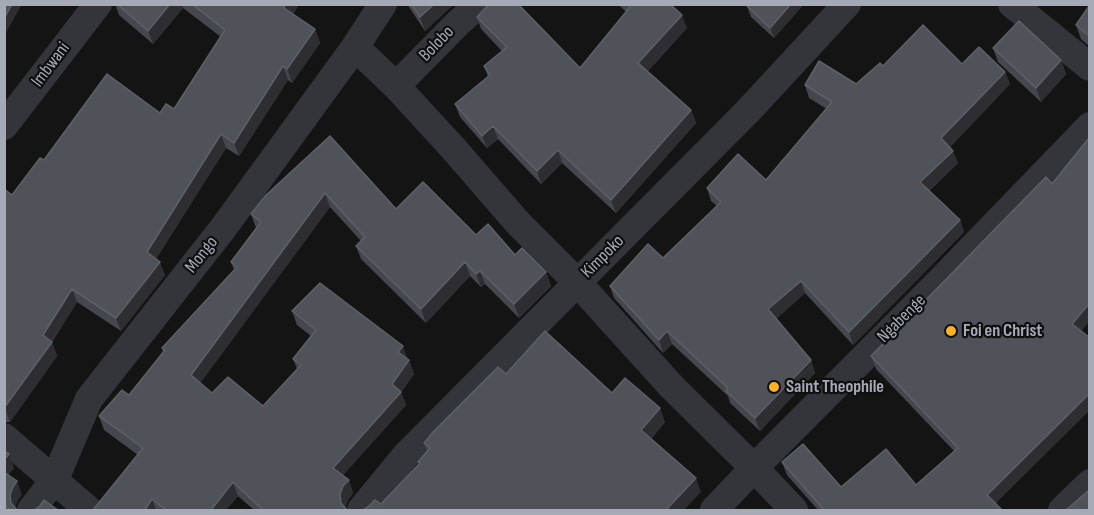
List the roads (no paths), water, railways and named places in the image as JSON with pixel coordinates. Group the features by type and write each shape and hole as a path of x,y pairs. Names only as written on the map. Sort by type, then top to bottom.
{"street":[{"name":"Imbwani","path":"4,126 98,4"},
{"name":"Mongo","path":"31,510 55,480 89,399 224,228 355,47 383,4"},
{"name":"Bolobo","path":"396,86 479,4"},
{"name":"Kimpoko","path":"361,510 407,454 748,111 847,4"},
{"path":"1012,4 1089,67"},
{"path":"355,47 396,86 518,223 577,282 672,387 794,510"},
{"name":"Ngabenge","path":"714,510 1089,126"},
{"path":"4,437 89,510"},
{"path":"1062,510 1089,483"}],"place":[{"name":"Foi en Christ","path":"951,331"},
{"name":"Saint Theophile","path":"774,387"}]}
